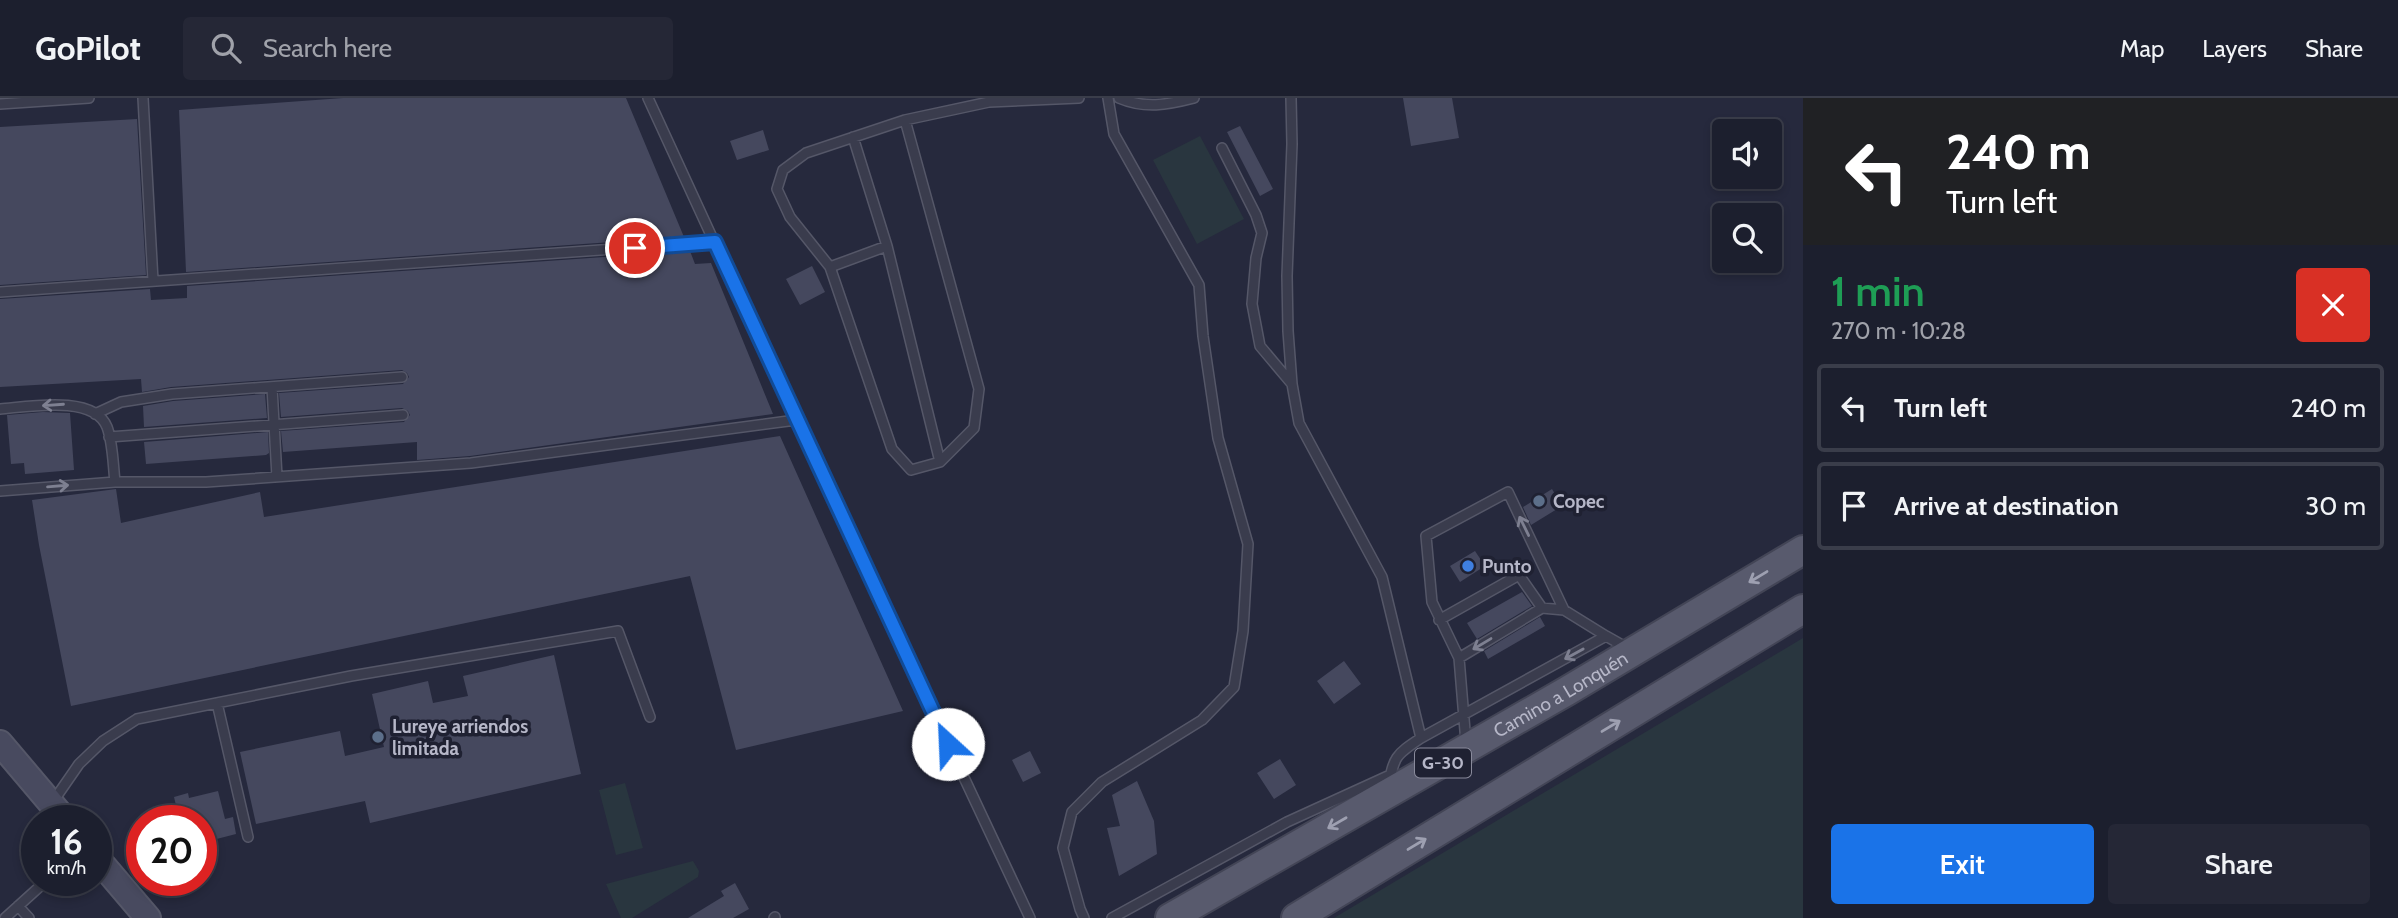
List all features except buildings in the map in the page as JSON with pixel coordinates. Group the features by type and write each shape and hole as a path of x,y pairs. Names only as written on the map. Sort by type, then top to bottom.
{"main road":[{"name":"Camino a Lonquén","path":"1170,918 1388,785 1467,749 1803,550"},
{"name":"G-30","path":"1296,918 1803,609"},
{"path":"0,743 52,805"},
{"path":"0,764 50,805"},
{"path":"112,876 148,918"}],"lane":[{"path":"0,104 89,98"},
{"path":"143,98 153,281"},
{"path":"648,98 1030,918"},
{"path":"905,120 979,389 974,428 940,462 911,470 892,449 830,267 790,217 777,189 783,170 806,153 905,120 989,102 1079,98"},
{"path":"1084,918 1063,848 1072,812 1102,782 1202,720 1234,687 1243,631 1248,544 1217,438 1199,285 1114,134 1108,98"},
{"path":"1119,98 1138,106 1175,103 1194,98"},
{"path":"1290,98 1292,144 1287,276 1292,384 1299,423 1382,577 1421,738"},
{"path":"853,137 887,246 940,462"},
{"path":"1222,148 1256,215 1262,233 1256,258 1252,304 1259,346 1292,384"},
{"path":"0,292 715,242"},
{"path":"830,267 887,246"},
{"path":"95,414 121,402 172,394 402,377"},
{"path":"272,387 277,477"},
{"path":"0,409 69,404 95,414 103,420 109,437 115,482"},
{"path":"109,437 403,415"},
{"path":"0,491 115,482 206,482 471,463 796,420"},
{"path":"1467,749 1459,658 1432,602 1426,536 1508,492 1564,610"},
{"path":"1439,620 1518,575 1542,608"},
{"path":"1459,658 1542,608 1564,610 1634,651"},
{"path":"61,805 79,764 103,741 137,719 351,676 618,631 650,717"},
{"path":"1112,918 1287,822 1388,785 1392,764 1400,752 1606,636"},
{"path":"217,703 247,837"},
{"path":"5,918 30,896"},
{"path":"19,906 29,918"}],"shaded area":[{"path":"1200,136 1244,219 1197,244 1153,160"},
{"path":"1803,638 1803,918 1334,918"},
{"path":"625,783 643,848 616,855 599,790"},
{"path":"693,861 699,871 698,877 632,918 621,918 606,884"}],"place":[{"name":"Copec","path":"1539,501"},
{"name":"Punto","path":"1468,566"},
{"name":"Lureye arriendos limitada","path":"378,737"}],"route":[{"path":"635,248 715,242 948,744"}]}
